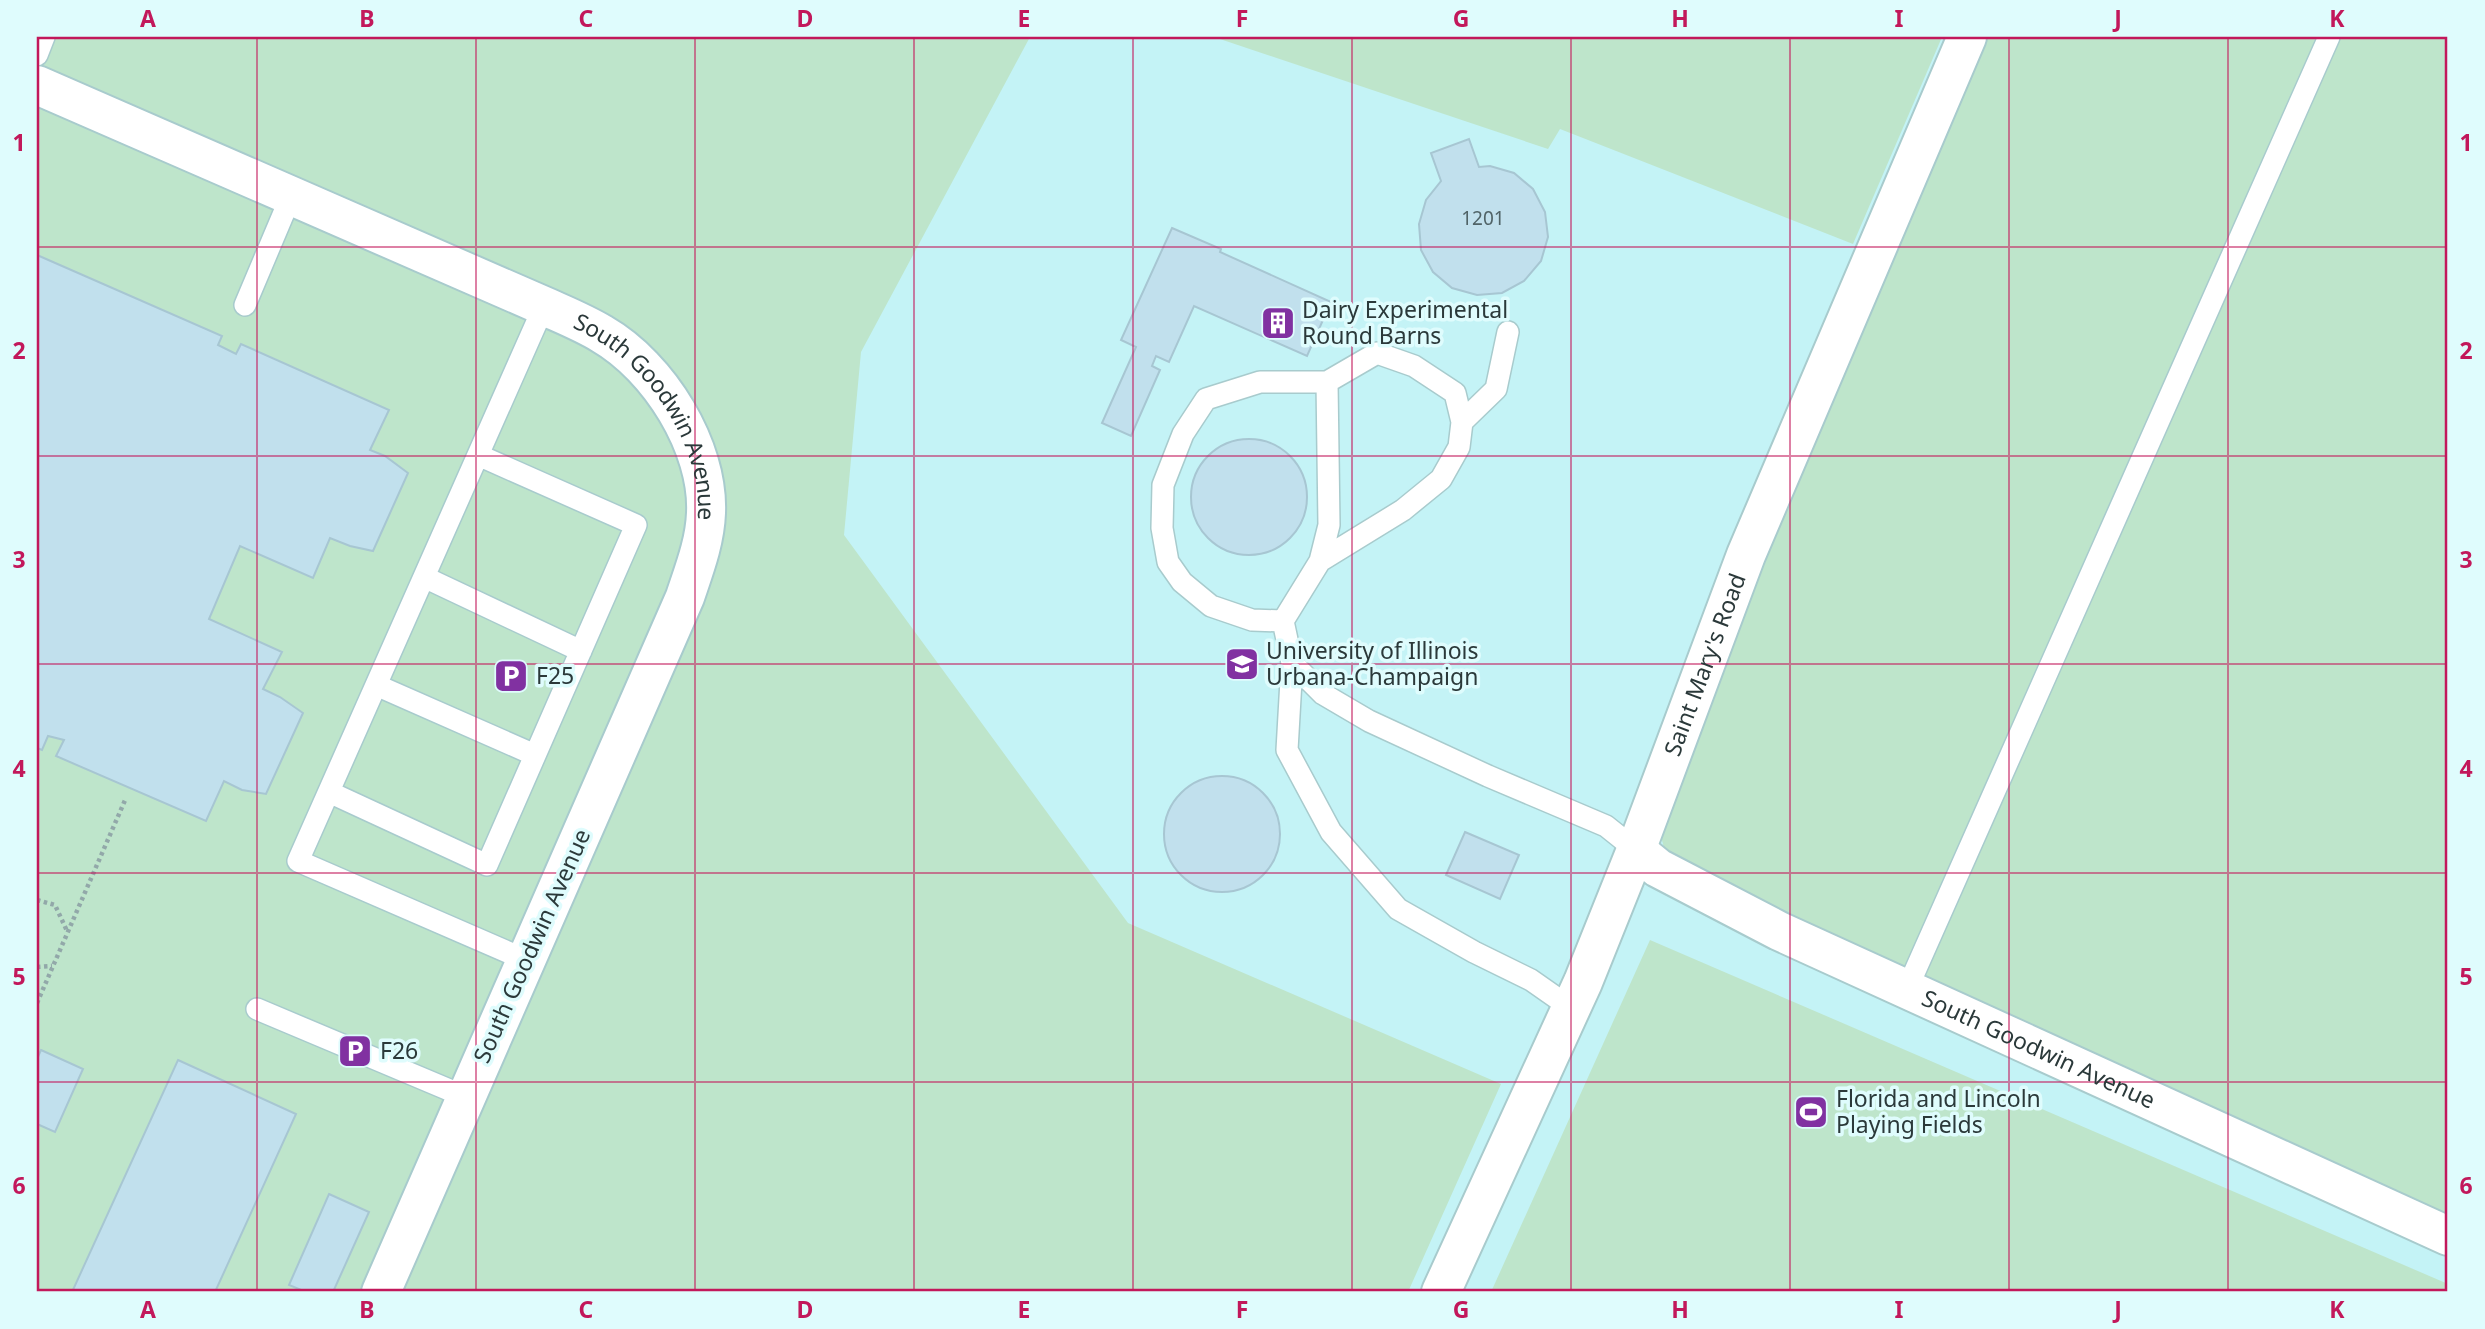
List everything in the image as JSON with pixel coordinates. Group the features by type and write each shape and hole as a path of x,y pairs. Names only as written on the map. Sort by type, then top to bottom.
{"street":[{"name":"Saint Mary's Road","path":"1441,1292 1571,1008 1636,850 1746,555 1967,37"},
{"name":"South Goodwin Avenue","path":"38,80 604,335 632,356 660,387 683,422 694,446 704,480 706,514 699,554 685,597 381,1292"},
{"name":"South Goodwin Avenue","path":"1636,850 1658,868 1779,931 2448,1236"}],"lane":[{"path":"38,80 44,37"},
{"path":"1907,989 2329,37"},
{"path":"245,305 291,196"},
{"path":"526,960 298,861 544,306"},
{"path":"1462,422 1496,389 1508,332"},
{"path":"1283,621 1252,620 1211,606 1182,582 1168,562 1162,527 1164,485 1184,433 1206,399 1260,382 1327,382 1377,353 1414,366 1455,393 1462,422 1459,447 1441,479 1403,510 1320,561"},
{"path":"1327,382 1329,525 1320,561 1283,621 1292,663 1287,750 1331,832 1398,909 1474,952 1531,980 1571,1008"},
{"path":"329,792 487,865 636,525 478,455"},
{"path":"424,578 581,650"},
{"path":"1292,663 1323,694 1369,721 1606,826 1636,850"},
{"path":"376,684 535,755"},
{"path":"257,1009 466,1097"}],"path":[{"path":"37,1003 126,798"},
{"path":"37,900 55,905 68,932"},
{"path":"37,967 52,967"}],"shaded area":[{"name":"University of Illinois Urbana-Champaign","path":"37,37 2448,37 2448,1292 37,1292"}],"green space":[{"path":"37,37 1030,37 861,352 844,535 1128,923 1501,1084 1408,1292 37,1292"},
{"path":"1214,37 1942,37 1853,244 1560,129 1548,149"},
{"path":"1985,37 2448,37 2448,1216 1705,878 1666,855 1660,833 1786,508"},
{"name":"Florida and Lincoln Playing Fields","path":"1650,940 2448,1284 2448,1292 1491,1292"}],"building":[{"name":"Dairy Experimental Round Barns","path":"1469,139 1479,167 1490,166 1514,173 1533,189 1545,212 1548,237 1541,261 1524,281 1502,293 1477,295 1452,288 1433,272 1421,250 1419,224 1426,200 1441,181 1431,153"},
{"name":"Dairy Experimental Round Barns","path":"1172,228 1331,302 1307,356 1194,306 1169,362 1156,356 1152,366 1160,370 1131,436 1102,423 1136,347 1121,340"},
{"path":"37,255 222,336 218,345 236,354 241,344 389,410 370,450 385,456 408,473 373,551 330,538 313,578 240,546 209,619 282,652 263,689 303,713 266,794 242,790 224,781 206,821 56,756 64,740 48,736 42,750 37,748"},
{"path":"1249,439 1271,443 1290,456 1303,475 1307,497 1303,519 1290,538 1271,551 1249,555 1227,551 1208,538 1195,519 1191,497 1195,475 1208,456 1227,443"},
{"path":"1222,776 1244,780 1263,793 1276,812 1280,834 1276,856 1263,875 1244,888 1222,892 1200,888 1181,875 1168,856 1164,834 1168,812 1181,793 1200,780"},
{"path":"1465,832 1519,855 1500,899 1446,875"},
{"path":"41,1050 83,1069 55,1132 37,1124 37,1059"},
{"path":"178,1060 296,1114 215,1292 72,1292"},
{"path":"329,1194 369,1212 333,1292 306,1292 289,1285"}],"place":[{"name":"Dairy Experimental Round Barns","path":"1278,323"},
{"name":"University of Illinois Urbana-Champaign","path":"1242,664"},
{"name":"F25","path":"511,676"},
{"name":"F26","path":"355,1051"},
{"name":"Florida and Lincoln Playing Fields","path":"1811,1112"}]}
